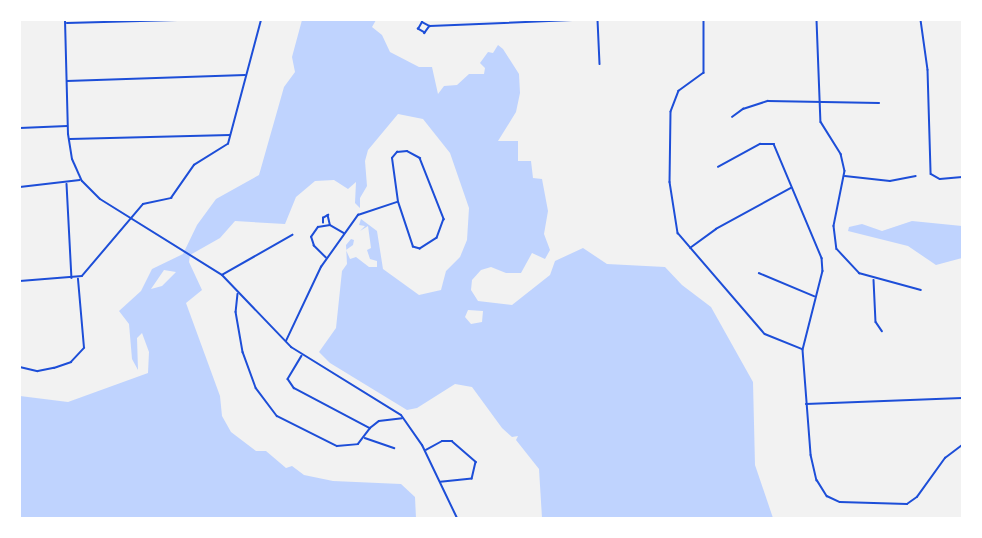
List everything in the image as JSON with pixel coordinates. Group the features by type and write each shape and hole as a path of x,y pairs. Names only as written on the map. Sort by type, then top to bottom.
{"street":[{"path":"20,20 50,20"},
{"path":"177,20 65,21 69,140 81,180 100,199 222,275 285,342 302,355 383,401 403,417 425,451 457,519"},
{"path":"20,250 20,281 78,278 146,201 171,198 194,165 228,144 261,20"},
{"path":"430,26 572,20"},
{"path":"598,20 600,64"},
{"path":"704,20 704,73 680,91 672,107 670,182 678,233 690,249 713,270 765,334 792,342 803,350"},
{"path":"817,20 819,104 825,130 841,154 844,176 834,241 849,264 874,279 921,290"},
{"path":"921,20 928,70 931,171 936,179 963,177"},
{"path":"67,81 246,75"},
{"path":"732,117 758,102 879,103"},
{"path":"20,128 68,126"},
{"path":"69,140 231,135"},
{"path":"718,167 771,142 823,263 803,350 806,404 818,480 833,500 907,504 917,497 945,458 963,445"},
{"path":"407,151 420,158 443,214 441,232 432,243 420,249 413,247 398,202 392,158 397,152 407,151"},
{"path":"844,176 890,181 916,176"},
{"path":"20,188 68,184 81,180"},
{"path":"68,184 72,279"},
{"path":"690,249 706,236 792,188"},
{"path":"285,342 327,259 358,215 398,202"},
{"path":"327,259 314,246 312,237 323,225 323,218 328,215 330,225"},
{"path":"323,225 330,225 345,234"},
{"path":"222,275 292,235"},
{"path":"759,273 814,296"},
{"path":"20,368 38,371 54,368 79,355 84,342 78,278"},
{"path":"874,279 876,322 882,331"},
{"path":"239,292 236,306 243,352 256,388 269,408 302,431 337,446 354,446 379,421 403,417"},
{"path":"302,355 288,379 290,386 370,428"},
{"path":"806,404 963,398"},
{"path":"364,437 394,447"},
{"path":"425,451 442,441 452,441 476,462 472,479 440,482"}],"water":[{"path":"302,20 376,20 372,27 382,35 390,52 419,67 432,67 438,94 444,86 457,85 469,74 484,74 485,68 480,63 488,52 493,53 498,45 503,49 519,74 520,93 516,112 498,141 518,141 518,161 531,161 533,178 542,179 548,211 544,234 550,250 545,259 532,253 521,273 506,273 491,267 481,270 472,280 471,290 478,301 512,305 550,275 555,261 583,248 607,264 665,267 682,285 711,307 753,382 755,465 773,518 542,518 539,469 516,440 518,436 512,437 502,428 472,387 455,384 417,408 407,410 330,363 319,352 336,328 342,271 347,264 346,251 350,259 356,257 369,267 377,267 377,261 370,259 367,250 371,248 368,226 360,231 365,226 359,225 361,219 377,231 383,269 419,295 441,290 446,271 460,257 467,240 469,208 450,153 423,119 398,114 368,150 365,161 367,186 360,198 360,208 355,203 356,182 348,189 334,180 315,181 296,197 285,224 235,221 220,238 190,255 189,262 202,290 186,303 220,396 222,416 231,432 256,451 266,451 286,468 292,466 304,475 333,481 401,484 415,497 416,518 20,518 20,396 68,402 148,373 149,352 142,333 137,338 138,370 132,359 129,324 119,311 141,291 152,269 183,254 197,225 216,199 259,175 284,87 295,72 292,57","holes":["164,270 176,272 162,286 151,289","468,310 483,311 482,322 471,324 465,317"]},
{"path":"912,221 962,226 962,258 936,265 908,246 848,231 849,227 862,224 882,231"},
{"path":"351,239 354,240 353,245 346,250 346,245"}]}
